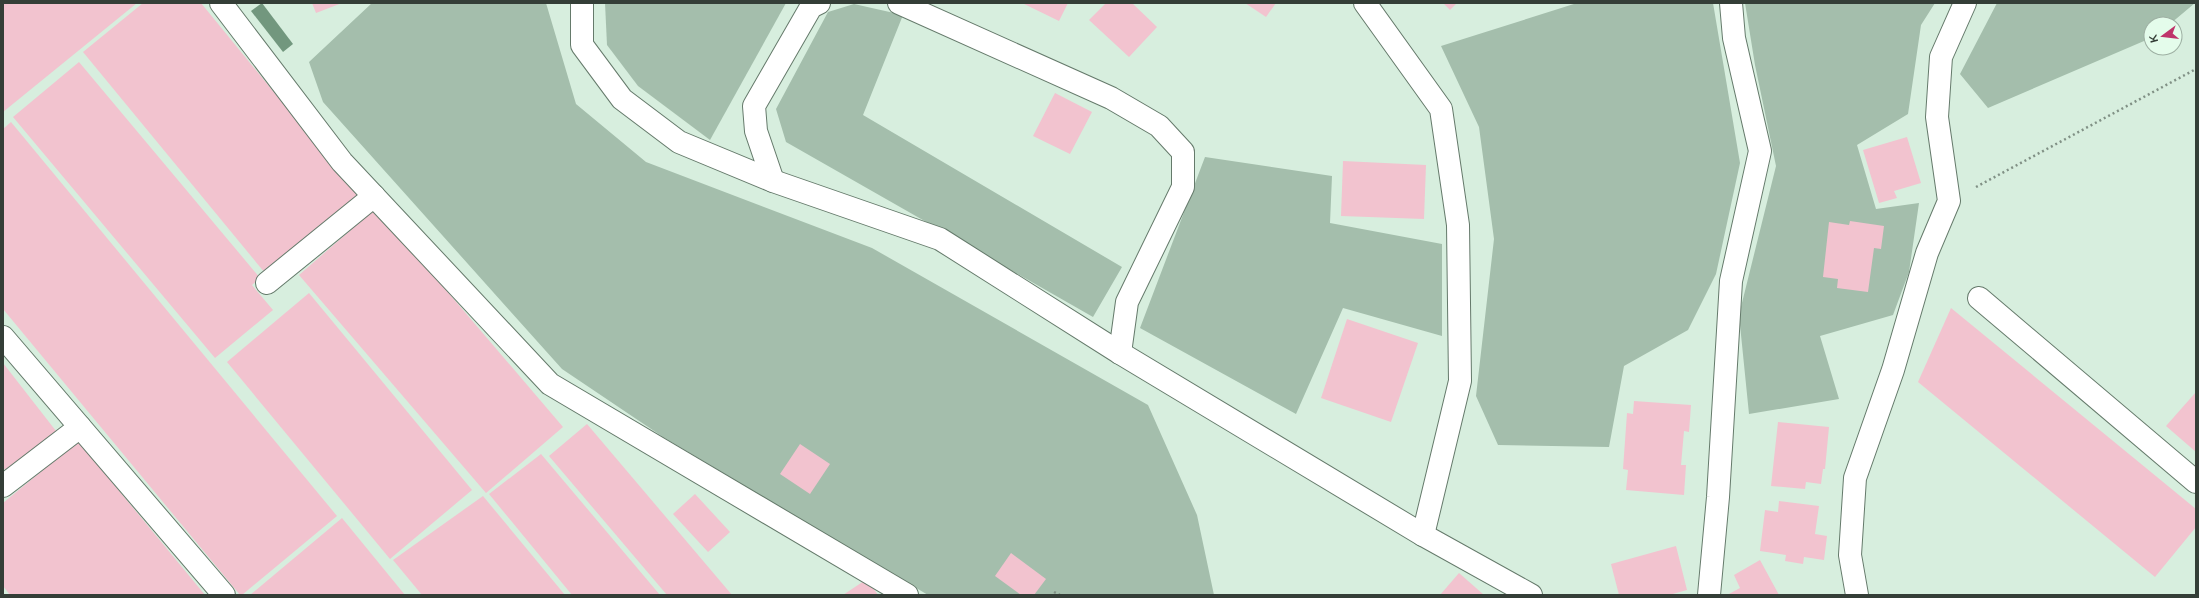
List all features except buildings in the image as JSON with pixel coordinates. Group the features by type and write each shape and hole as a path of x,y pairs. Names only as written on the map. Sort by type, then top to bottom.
{"street":[{"path":"221,3 342,162 550,384 907,595"},
{"path":"582,3 582,45 622,99 679,142 772,182 940,239 1120,353 1423,535 1531,595"},
{"path":"772,182 756,131 754,106 811,7 818,3"},
{"path":"899,3 1111,98 1159,126 1183,152 1183,187 1127,302 1120,353"},
{"path":"1365,3 1441,109 1458,225 1460,381 1423,535"},
{"path":"1709,595 1718,497 1732,281 1760,151 1734,38 1731,3"},
{"path":"1857,595 1850,555 1855,478 1892,370 1927,253 1949,201 1937,117 1941,57 1965,3"},
{"path":"267,283 374,196"},
{"path":"1979,298 2196,482"},
{"path":"3,337 224,595"},
{"path":"3,486 80,427"}],"path":[{"path":"1949,201 2196,69"},
{"path":"1054,592 1060,595"}],"shaded area":[{"path":"262,3 293,44 283,52 251,11"},
{"path":"372,3 546,3 576,104 646,162 872,248 1148,405 1197,515 1214,595 928,595 663,437 562,369 323,102 309,62"},
{"path":"605,3 786,3 710,140 638,86 607,45"},
{"path":"1577,3 1713,3 1740,163 1716,274 1688,330 1624,366 1609,447 1498,445 1476,396 1494,239 1479,127 1441,46"},
{"path":"1745,3 1935,3 1921,25 1908,114 1857,145 1876,209 1919,203 1909,272 1893,315 1820,336 1839,399 1749,414 1739,315 1776,166 1755,65"},
{"path":"1997,3 2195,3 2180,16 2143,16 2143,41 1988,108 1960,74"},
{"path":"854,4 903,15 863,115 1122,267 1093,317 786,142 776,109 828,12"},
{"path":"1205,157 1332,176 1330,223 1442,244 1442,336 1343,308 1296,414 1140,328"}]}
